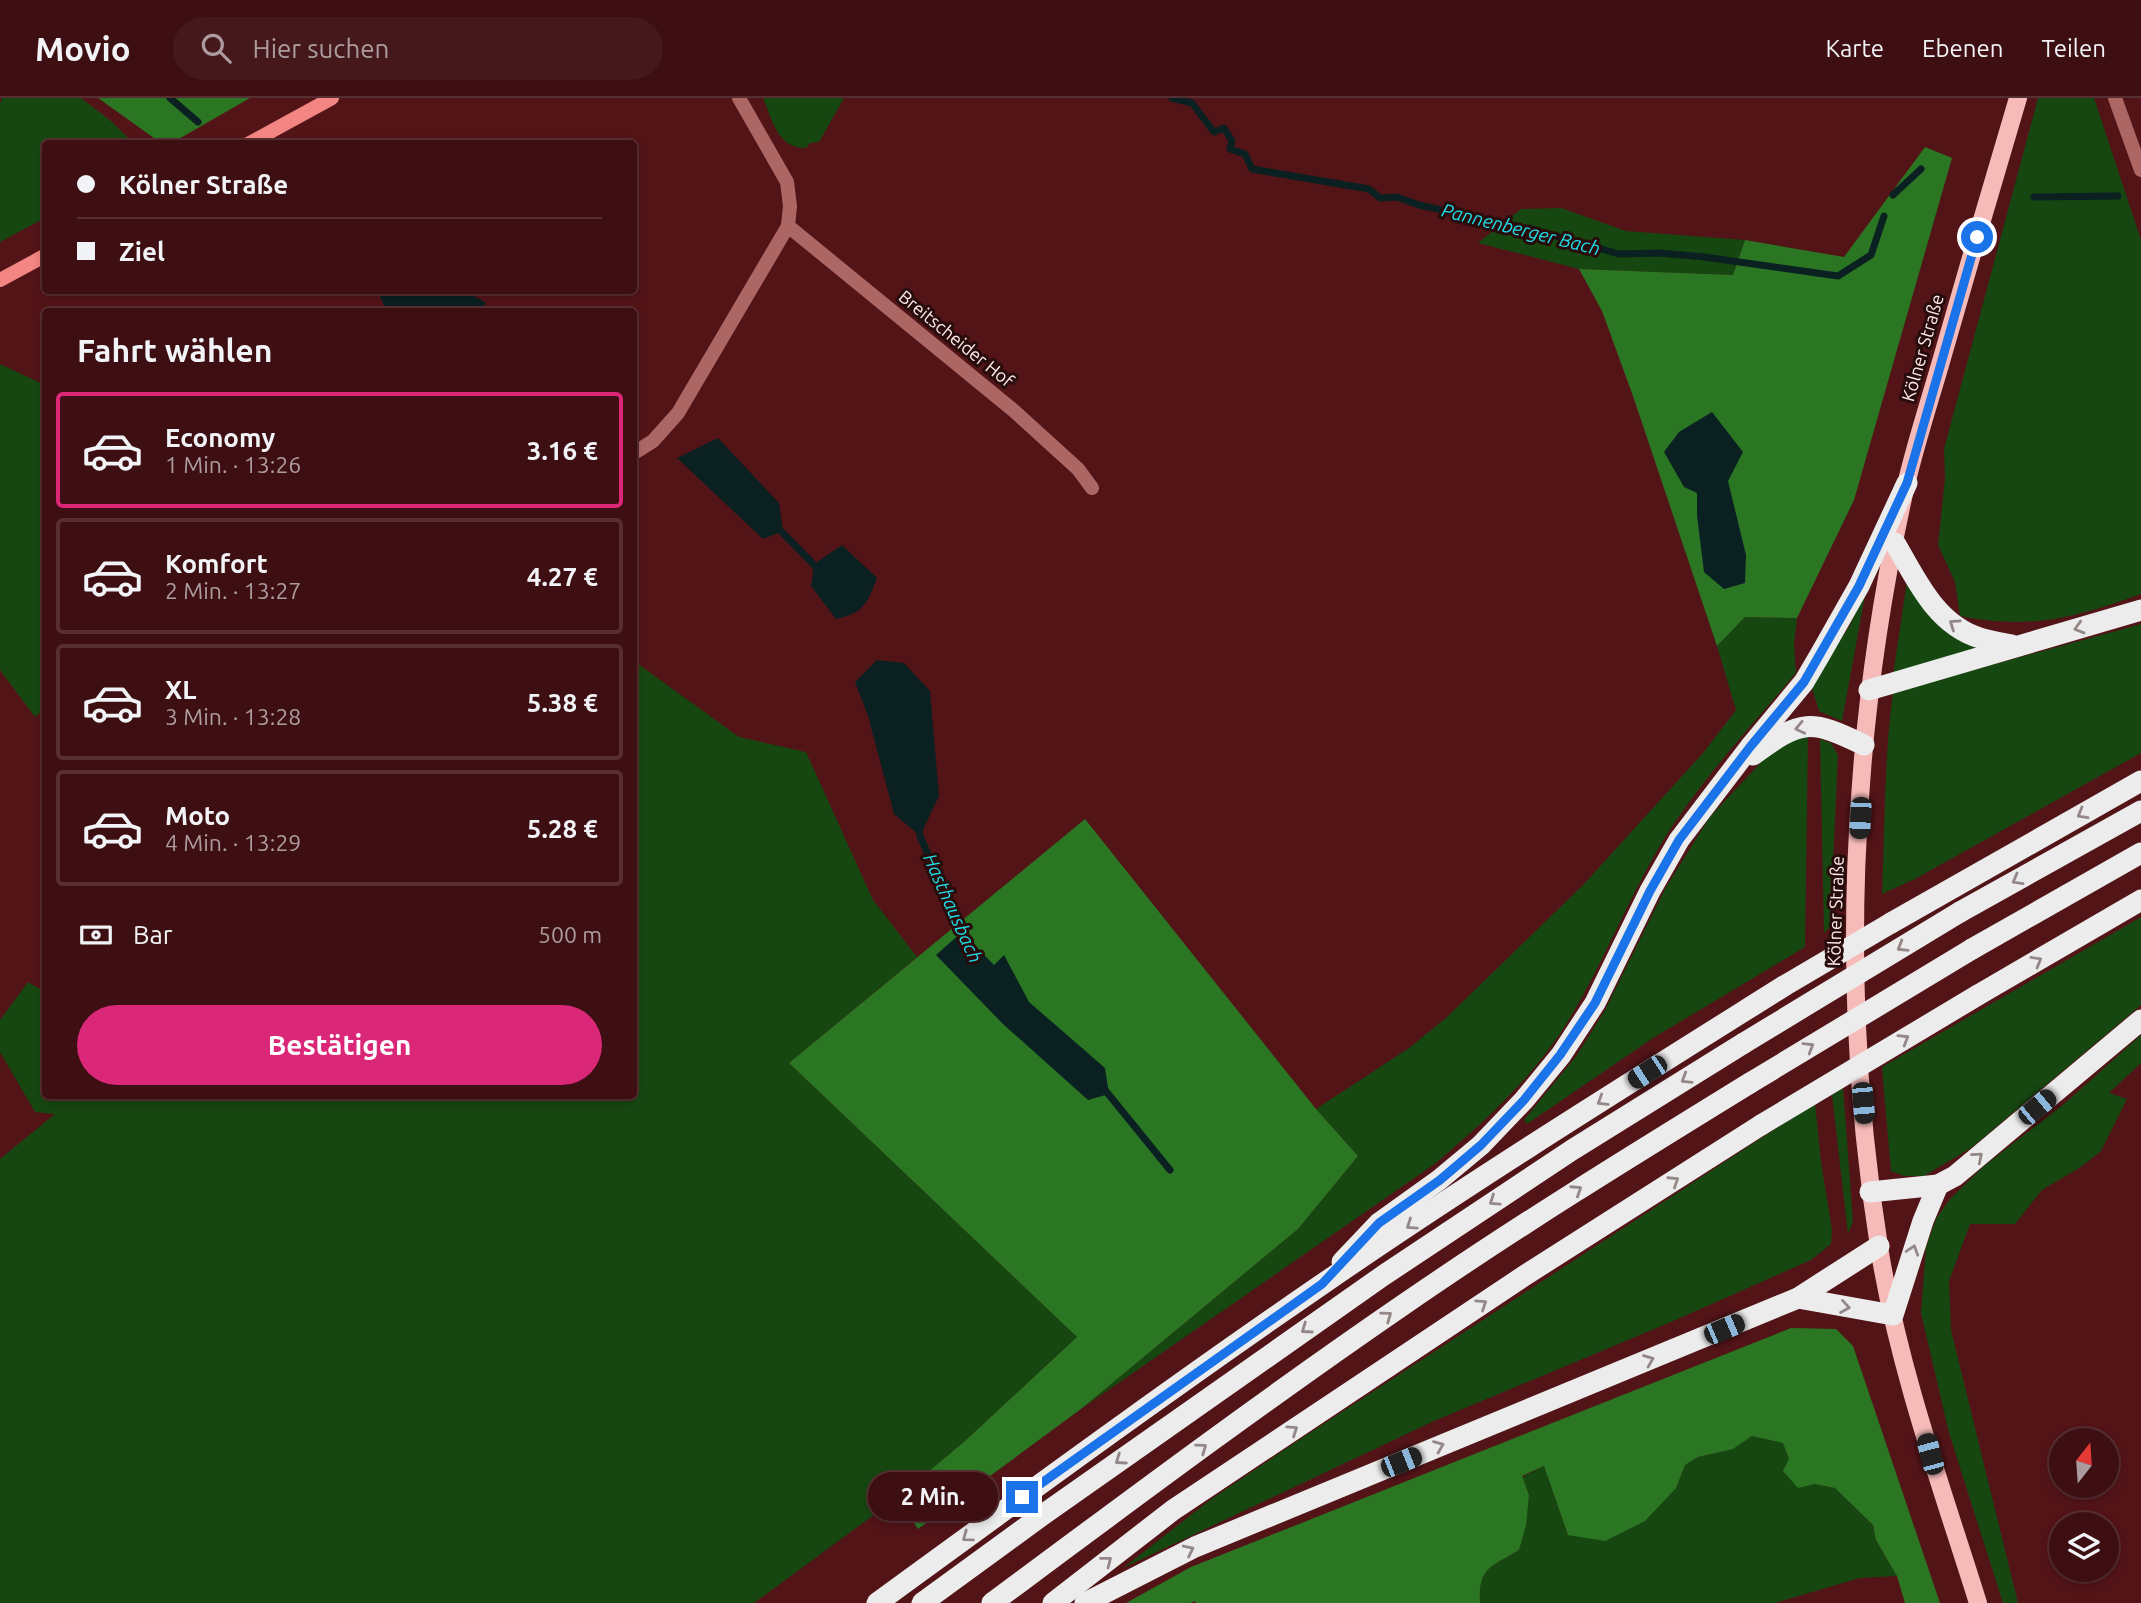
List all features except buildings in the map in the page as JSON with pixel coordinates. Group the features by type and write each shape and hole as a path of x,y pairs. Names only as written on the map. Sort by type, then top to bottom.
{"highway":[{"path":"1322,1284 1379,1223 1440,1180 1481,1145 1544,1076 1579,1030 1679,840 1697,813 1804,682 1859,586 1907,483"},
{"path":"1895,543 1925,595 1950,623 1979,638 2018,646"},
{"path":"1869,690 2141,610"},
{"path":"1732,771 1783,733 1803,726 1831,729 1864,745"},
{"path":"877,1603 1084,1452 1322,1284 1508,1161 1784,986 2141,781"},
{"path":"922,1603 1384,1275 1572,1150 1960,912 2141,811"},
{"path":"992,1603 1147,1488 1403,1305 1589,1182 1972,949 2141,853"},
{"path":"1053,1603 1172,1510 1527,1274 1761,1125 2141,900"},
{"path":"1870,1192 1938,1185 1955,1177 2141,1020"},
{"path":"1798,1298 1893,1315 1923,1221 1938,1185"},
{"path":"1085,1603 1195,1547 1798,1298 1879,1246"}],"main road":[{"path":"255,140 332,98"},
{"name":"Kölner Straße","path":"1978,1603 1930,1454 1893,1315 1879,1246 1870,1192 1854,997 1856,900 1869,690 1907,483 2018,98"},
{"path":"0,280 42,257"}],"street":[{"path":"637,451 653,441 678,413 788,226 790,206 787,182 738,98"},
{"path":"2115,98 2141,170"},
{"name":"Breitscheider Hof","path":"788,226 1013,410 1078,469 1092,488"}],"green space":[{"path":"2,98 81,98 130,140 42,140 42,220 0,242"},
{"path":"98,98 250,98 177,140 157,140"},
{"path":"763,98 844,98 819,142 810,143 806,148 796,147 782,138 773,124"},
{"path":"2038,98 2094,98 2141,240 2141,594 2073,615 2031,622 2009,622 1960,616 1955,582 1938,545 1945,479 1944,449"},
{"path":"1925,147 1952,158 1854,500 1797,618 1745,617 1717,646 1602,311 1579,269 1733,275 1745,240 1844,257"},
{"path":"1561,208 1626,231 1745,240 1733,275 1579,269 1478,243 1521,209"},
{"path":"0,364 42,384 42,711 35,717 0,670"},
{"path":"1907,581 1923,607 1939,623 1986,649 1893,675"},
{"path":"1866,590 1842,721 1819,711 1811,685 1850,625"},
{"path":"1745,617 1797,618 1794,644 1796,673 1723,758 1673,825 1645,872 1575,1010 1548,1051 1519,1086 1436,1163 1081,1409 1298,1229 1358,1156 1316,1109 1409,1048 1447,1017 1583,885 1703,753 1736,710 1717,646"},
{"path":"2141,624 2141,753 1915,879 1882,894 1886,767 1893,692"},
{"path":"637,663 739,737 806,752 873,900 917,957 789,1063 1077,1337 965,1441 897,1498 754,1603 0,1603 0,1159 55,1114 35,1112 0,1052 0,1020 28,982 42,990 42,1099 637,1099"},
{"path":"1808,736 1805,947 1653,1038 1527,1124 1524,1120 1577,1055 1605,1010 1665,889 1709,818 1766,757 1791,741"},
{"path":"1820,739 1831,743 1838,755 1830,927 1824,933"},
{"path":"1085,819 1316,1109 1358,1156 1298,1229 1081,1409 918,1529 897,1498 965,1441 1077,1337 789,1063"},
{"path":"2141,917 2141,1005 1971,1148 1924,1176 1904,1176 1891,1171 1882,1067"},
{"path":"2141,1035 2141,1063 2109,1093 2127,1099 2101,1151 2081,1167 2042,1190 2015,1224 1970,1224 1949,1281 1951,1330 2018,1603 2003,1603 1949,1433 1921,1313 1926,1247 1937,1217 1950,1199 1984,1166 2064,1104"},
{"path":"1843,1088 1853,1221 1848,1234 1832,1095"},
{"path":"1815,1103 1832,1230 1831,1244 1811,1260 1434,1421 1123,1568 1210,1500 1299,1440"},
{"path":"1791,1328 1836,1329 1853,1346 1940,1603 1905,1603 1897,1576 1876,1540 1873,1525 1835,1488 1814,1484 1798,1488 1783,1471 1789,1459 1783,1443 1752,1436 1733,1449 1698,1457 1685,1465 1676,1488 1645,1521 1605,1541 1568,1535 1544,1466 1522,1476 1529,1495 1526,1525 1519,1550 1488,1569 1481,1582 1480,1603 1126,1603 1191,1567"},
{"path":"1752,1436 1783,1442 1789,1459 1814,1484 1835,1488 1873,1525 1876,1540 1897,1576 1860,1578 1775,1603 1480,1603 1481,1582 1488,1569 1519,1550 1529,1495 1522,1477 1544,1466 1568,1535 1676,1488 1685,1465 1698,1457 1732,1449"}],"water":[{"path":"379,294 470,294 486,303 482,308 385,308"},
{"path":"1712,412 1743,452 1728,481 1746,555 1745,583 1724,589 1704,572 1697,493 1684,487 1664,452 1679,432"},
{"path":"718,438 779,503 783,531 763,539 677,458"},
{"path":"842,545 877,578 870,595 859,610 836,619 811,586 814,564"},
{"path":"877,660 904,663 930,691 939,796 920,836 894,814 868,716 855,682"},
{"path":"962,932 994,965 1004,955 1029,1002 1105,1068 1109,1094 1088,1100 1003,1024 936,955"}],"waterway":[{"name":"Hasthausbach","path":"170,98 198,122"},
{"name":"Pannenberger Bach","path":"1172,98 1192,103 1214,132 1224,128 1232,141 1230,149 1245,154 1252,169 1369,189 1380,198 1397,197 1419,205 1535,230 1619,254 1660,253 1704,257 1838,276 1871,255 1884,216"},
{"name":"Pannenberger Bach","path":"1893,195 1921,169"},
{"name":"Pannenberger Bach","path":"2034,197 2118,196"},
{"name":"Hasthausbach","path":"776,526 819,570"},
{"name":"Hasthausbach","path":"919,827 920,836 965,939"},
{"name":"Hasthausbach","path":"1105,1090 1170,1170"}],"route":[{"path":"1022,1497 1322,1284 1379,1223 1440,1180 1481,1145 1524,1100 1579,1030 1679,840 1697,813 1804,682 1859,586 1907,483 1977,237"}]}
